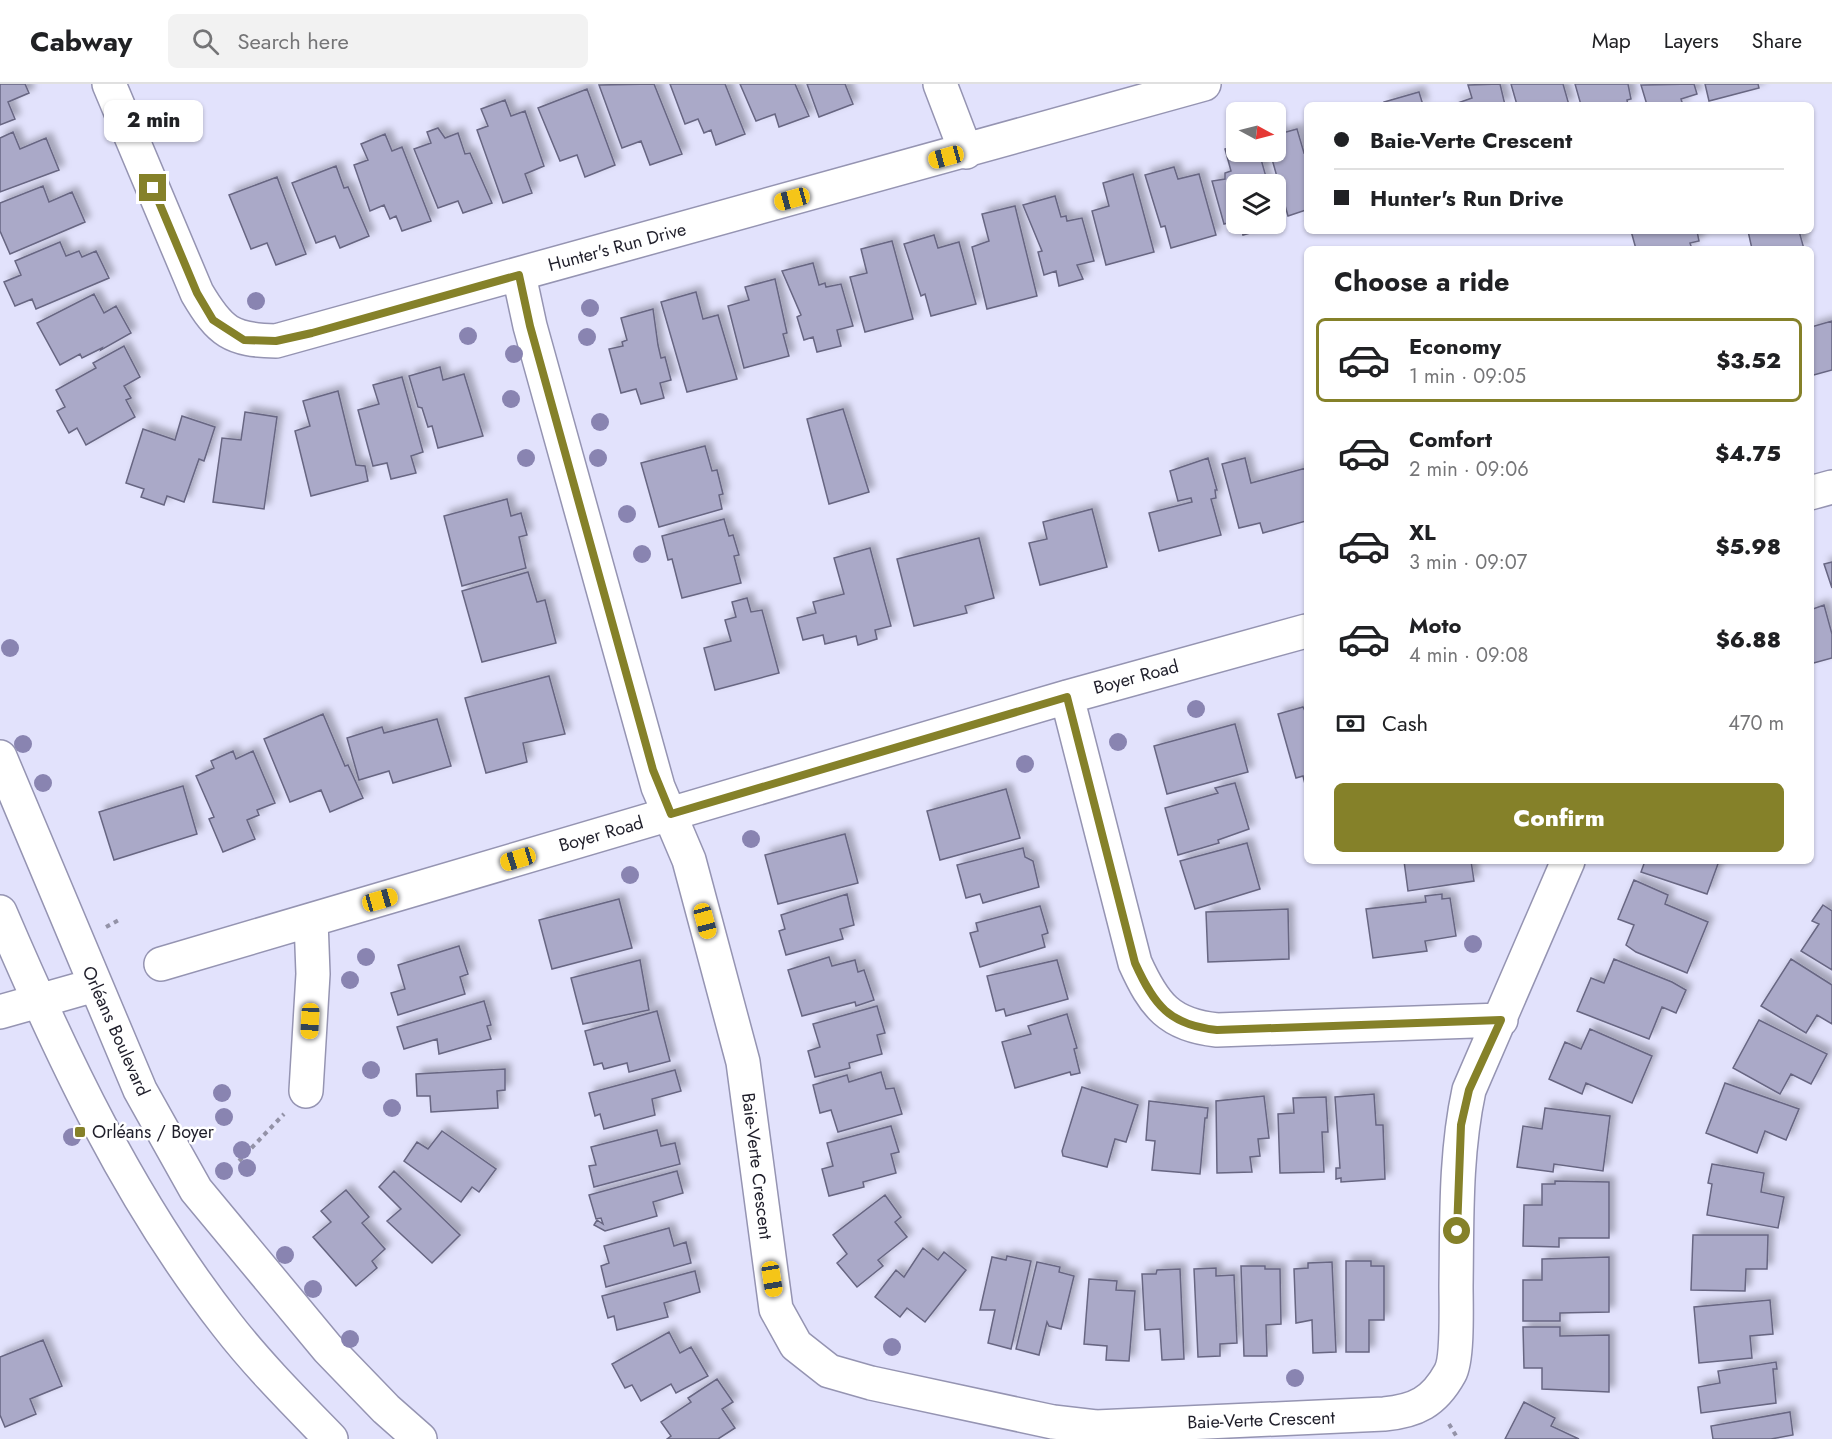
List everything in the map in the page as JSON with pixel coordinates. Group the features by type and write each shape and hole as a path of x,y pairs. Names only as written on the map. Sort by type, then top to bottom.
{"street":[{"name":"Hunter's Run Drive","path":"109,84 197,293 213,320 244,340 276,341 966,152 1204,84"},
{"path":"940,84 966,152"},
{"name":"Baie-Verte Crescent","path":"519,275 530,326 653,770 689,860 743,1062 776,1309 785,1330 810,1359 829,1371 871,1383 1053,1422 1096,1427 1410,1411 1432,1398 1452,1371 1456,1327 1458,1159 1461,1125 1469,1090 1567,864"},
{"path":"1814,492 1832,487"},
{"name":"Boyer Road","path":"161,964 1067,697 1304,632"},
{"path":"1067,697 1135,963 1149,993 1168,1015 1191,1027 1217,1030 1501,1020"},
{"name":"Orléans Boulevard","path":"0,757 140,1090 196,1190 328,1349 386,1409 420,1439"},
{"path":"0,912 38,1001 81,1092 145,1208 227,1326 331,1439"},
{"path":"306,1091 313,974 311,920"},
{"path":"0,1012 95,985"}],"path":[{"path":"239,1161 306,1091"}],"building":[{"path":"0,84 25,84 29,93 8,102 15,119 0,125"},
{"path":"654,84 682,154 650,165 641,141 622,148 599,85"},
{"path":"670,84 725,84 745,134 716,145 711,130 704,133 698,119 685,124"},
{"path":"740,84 795,84 809,116 779,127 775,114 756,121"},
{"path":"807,84 845,84 853,104 819,117"},
{"path":"1500,84 1504,102 1461,102 1472,98 1468,85"},
{"path":"1511,84 1563,84 1568,102 1516,102"},
{"path":"1575,84 1628,84 1631,99 1627,102 1580,102"},
{"path":"1694,84 1697,94 1681,99 1682,102 1646,102 1641,85"},
{"path":"1705,84 1758,84 1759,88 1709,101"},
{"path":"587,89 615,165 585,177 577,155 560,161 538,108"},
{"path":"1419,92 1422,102 1384,102"},
{"path":"505,100 511,116 525,111 544,166 525,174 532,193 503,203 477,130 488,126 481,109"},
{"path":"438,128 445,138 458,133 465,154 470,153 492,203 463,213 458,201 438,208 414,149 431,143 427,132"},
{"path":"1297,129 1304,153 1304,211 1288,216 1286,174 1276,174 1273,162 1286,162 1286,132"},
{"path":"13,132 20,149 46,138 59,170 0,192 0,138"},
{"path":"385,134 392,151 402,147 431,221 402,231 396,216 390,219 384,205 370,211 354,165 368,160 361,144"},
{"path":"1229,162 1262,162 1265,174 1226,174 1226,224 1224,224 1212,181 1225,179 1225,173 1231,171"},
{"path":"336,166 344,188 348,187 369,236 340,248 335,236 316,243 292,183"},
{"path":"1174,167 1178,179 1199,174 1216,235 1171,248 1165,226 1161,227 1145,175"},
{"path":"1133,174 1154,252 1106,265 1092,211 1109,206 1103,183"},
{"path":"277,177 306,254 276,265 267,243 251,249 229,195"},
{"path":"43,186 49,202 72,192 85,222 10,254 0,231 0,203"},
{"path":"1055,196 1061,217 1066,216 1067,221 1082,218 1094,261 1077,265 1083,279 1059,286 1056,271 1044,275 1038,252 1042,251 1023,205"},
{"path":"1015,206 1037,296 987,309 972,247 989,241 982,214"},
{"path":"1632,234 1698,234 1699,241 1690,243 1691,246 1635,246"},
{"path":"1749,234 1800,234 1803,246 1751,246"},
{"path":"934,235 938,248 959,242 976,304 931,316 925,294 921,296 904,244"},
{"path":"892,241 913,319 865,332 850,277 867,273 861,249"},
{"path":"60,242 66,256 79,251 82,257 96,251 109,278 36,309 32,299 15,306 4,282 21,275 15,261"},
{"path":"813,263 819,285 825,283 826,287 841,284 853,326 837,330 841,346 817,352 813,337 804,340 797,317 801,315 782,271"},
{"path":"775,279 787,333 783,334 789,356 744,368 728,306 749,300 745,287"},
{"path":"696,292 703,319 718,315 737,379 687,392 661,302"},
{"path":"94,294 104,313 116,306 131,333 101,350 102,348 82,358 80,354 60,365 37,323"},
{"path":"653,309 661,358 665,357 671,380 660,383 664,398 641,404 636,389 621,393 609,349 623,346 622,342 627,340 621,318"},
{"path":"1832,321 1832,370 1814,375 1814,326"},
{"path":"124,346 140,377 124,386 131,398 126,400 135,417 86,445 77,428 69,433 57,411 65,407 56,390 96,368 93,363"},
{"path":"440,367 443,380 464,374 483,436 438,448 432,426 428,427 422,408 418,407 409,376"},
{"path":"402,377 423,452 411,456 416,473 391,479 387,463 373,466 358,410 379,404 373,385"},
{"path":"338,391 356,465 365,466 368,481 311,496 295,431 310,426 303,401"},
{"path":"843,409 869,492 829,504 807,419"},
{"path":"245,412 277,417 264,509 213,502 222,438 241,440"},
{"path":"182,416 215,427 204,461 199,459 184,502 167,496 164,505 141,497 144,489 126,483 143,429 175,440"},
{"path":"705,446 712,471 717,470 723,494 719,495 722,509 659,527 641,463"},
{"path":"1208,458 1217,490 1215,490 1216,498 1211,499 1221,535 1159,551 1149,513 1192,502 1191,498 1178,501 1170,471"},
{"path":"1245,458 1251,483 1304,469 1304,522 1263,533 1260,523 1239,528 1222,464"},
{"path":"507,499 511,516 521,513 527,535 519,537 526,568 462,586 444,516"},
{"path":"1092,509 1107,567 1040,585 1029,543 1047,539 1043,522"},
{"path":"724,519 729,536 733,535 739,555 734,556 741,583 682,598 672,559 668,560 662,536"},
{"path":"979,538 994,598 965,606 967,613 914,626 897,559"},
{"path":"870,548 891,626 875,630 877,639 858,645 856,636 825,644 823,635 803,640 797,618 816,613 813,602 844,594 834,558"},
{"path":"1832,562 1832,588 1824,564"},
{"path":"528,572 537,602 545,600 556,643 482,662 462,591"},
{"path":"747,598 751,612 762,610 779,673 715,690 704,648 731,641 725,620 736,617 732,602"},
{"path":"1824,605 1832,634 1832,658 1814,663 1814,609"},
{"path":"549,676 565,734 523,743 527,762 486,773 465,698"},
{"path":"1303,707 1304,709 1304,780 1303,776 1296,778 1278,714"},
{"path":"323,714 345,766 348,765 363,798 330,812 321,790 290,802 264,739"},
{"path":"437,719 451,766 393,783 389,771 359,780 347,738 382,727 384,733"},
{"path":"1235,724 1248,772 1167,794 1154,746"},
{"path":"233,751 236,759 253,751 275,803 257,810 259,815 247,820 255,839 223,852 209,819 214,817 196,776 214,768 211,761"},
{"path":"1235,783 1249,829 1218,840 1219,843 1178,855 1165,808 1218,793 1215,788"},
{"path":"183,786 197,834 114,860 99,812"},
{"path":"1006,789 1020,838 940,860 927,811"},
{"path":"845,834 858,883 778,904 765,855"},
{"path":"1247,843 1260,889 1195,909 1180,861"},
{"path":"1023,848 1025,857 1033,861 1039,887 983,903 980,894 966,898 957,865"},
{"path":"1404,864 1471,864 1474,881 1408,891"},
{"path":"1644,864 1718,864 1707,894 1641,872"},
{"path":"1634,880 1668,895 1665,904 1708,922 1687,973 1636,952 1626,945 1634,925 1618,919"},
{"path":"847,894 854,925 840,929 843,939 786,955 779,931 785,929 781,915"},
{"path":"1442,894 1442,899 1450,898 1456,936 1425,941 1427,951 1373,958 1366,909 1426,902 1425,896"},
{"path":"619,899 632,948 552,969 539,920"},
{"path":"1823,905 1832,911 1832,970 1801,951 1819,924 1812,921"},
{"path":"1040,906 1048,933 1042,935 1045,947 980,967 970,933 978,931 976,923"},
{"path":"1288,909 1289,959 1208,962 1206,912"},
{"path":"459,946 468,974 460,977 465,994 398,1015 391,993 405,989 398,965"},
{"path":"829,957 832,966 855,960 858,972 864,970 874,1000 856,1006 855,1002 802,1016 788,970"},
{"path":"1614,959 1672,982 1686,990 1676,1013 1662,1007 1649,1039 1577,1011 1591,978 1604,983"},
{"path":"1791,959 1832,985 1832,1024 1817,1015 1806,1033 1761,1006"},
{"path":"640,960 649,1010 583,1024 571,978"},
{"path":"1057,960 1068,999 1006,1016 1004,1009 996,1011 987,976"},
{"path":"484,1001 491,1025 487,1026 491,1039 439,1054 437,1039 404,1049 397,1027"},
{"path":"877,1006 885,1033 877,1035 882,1054 849,1063 850,1068 815,1077 808,1051 820,1047 813,1024"},
{"path":"657,1011 670,1061 629,1072 627,1063 604,1069 602,1063 594,1065 585,1031"},
{"path":"1067,1014 1077,1048 1074,1049 1080,1073 1071,1075 1070,1072 1015,1088 1002,1042 1031,1034 1028,1026"},
{"path":"1759,1020 1827,1054 1811,1084 1791,1074 1780,1094 1733,1068"},
{"path":"1590,1029 1652,1056 1632,1103 1586,1083 1582,1094 1549,1079 1565,1042 1581,1049"},
{"path":"505,1069 505,1090 497,1091 498,1108 431,1112 430,1096 417,1096 416,1074"},
{"path":"675,1070 681,1091 652,1099 655,1115 604,1129 600,1114 595,1116 589,1093"},
{"path":"881,1072 886,1089 894,1088 902,1114 838,1132 831,1110 820,1113 813,1085 847,1075 849,1082"},
{"path":"1725,1083 1799,1109 1786,1140 1765,1131 1757,1153 1706,1133"},
{"path":"1082,1087 1138,1105 1126,1142 1115,1139 1107,1167 1063,1156 1062,1151"},
{"path":"1374,1094 1376,1125 1383,1125 1385,1179 1341,1182 1341,1178 1336,1179 1336,1168 1340,1168 1335,1097"},
{"path":"1264,1096 1269,1138 1258,1139 1260,1156 1250,1157 1252,1172 1217,1173 1216,1101"},
{"path":"1326,1097 1328,1132 1322,1132 1324,1172 1280,1173 1278,1114 1294,1113 1293,1098"},
{"path":"1149,1101 1208,1108 1200,1174 1152,1170 1155,1141 1146,1140"},
{"path":"1545,1108 1610,1116 1603,1171 1554,1164 1553,1172 1517,1167 1523,1126 1542,1129"},
{"path":"891,1126 899,1152 891,1154 896,1173 863,1182 864,1187 829,1196 822,1169 833,1166 827,1143"},
{"path":"657,1130 661,1146 675,1143 680,1164 594,1187 589,1166 596,1165 591,1147"},
{"path":"442,1131 496,1169 479,1192 472,1187 461,1202 404,1161 417,1142 428,1149"},
{"path":"1712,1164 1764,1173 1761,1192 1784,1197 1778,1228 1707,1215 1712,1184 1708,1183"},
{"path":"394,1171 460,1235 432,1263 387,1221 401,1209 379,1187"},
{"path":"677,1171 683,1193 653,1202 657,1216 605,1231 594,1225 597,1220 603,1224 601,1218 596,1219 589,1195"},
{"path":"1555,1181 1609,1182 1609,1238 1559,1238 1559,1247 1523,1246 1524,1205 1542,1205 1542,1184 1555,1184"},
{"path":"346,1190 369,1217 362,1223 385,1249 372,1261 377,1268 356,1286 313,1237 331,1222 321,1211"},
{"path":"885,1195 901,1217 895,1222 907,1237 878,1260 883,1266 857,1287 837,1263 847,1254 833,1235"},
{"path":"669,1228 674,1246 686,1242 691,1263 606,1287 601,1266 609,1263 604,1246"},
{"path":"1693,1235 1768,1235 1767,1269 1746,1269 1745,1291 1691,1290"},
{"path":"923,1248 938,1260 944,1252 966,1270 925,1322 907,1308 900,1317 875,1297 896,1270 904,1277"},
{"path":"1007,1256 1031,1261 1011,1349 988,1343 995,1310 980,1310 992,1257 1006,1260"},
{"path":"1609,1257 1609,1312 1560,1313 1560,1321 1523,1321 1523,1280 1542,1280 1542,1259"},
{"path":"1346,1261 1371,1261 1371,1266 1384,1266 1384,1320 1369,1320 1369,1352 1346,1352"},
{"path":"1037,1262 1060,1267 1059,1272 1074,1276 1061,1329 1049,1326 1047,1322 1039,1355 1016,1349"},
{"path":"1332,1262 1336,1352 1313,1353 1312,1320 1296,1323 1294,1269 1308,1268 1308,1263"},
{"path":"1241,1266 1265,1266 1265,1269 1280,1269 1281,1324 1266,1325 1267,1356 1244,1356"},
{"path":"1216,1268 1216,1276 1234,1275 1237,1343 1220,1344 1220,1356 1198,1357 1194,1269"},
{"path":"1180,1269 1184,1359 1162,1360 1160,1329 1145,1330 1142,1274 1156,1274 1157,1270"},
{"path":"695,1271 700,1292 664,1303 668,1317 617,1330 614,1316 608,1318 602,1296"},
{"path":"1089,1279 1117,1281 1116,1290 1135,1291 1129,1361 1106,1360 1107,1346 1084,1344"},
{"path":"1770,1300 1773,1334 1750,1336 1752,1358 1699,1363 1694,1307"},
{"path":"1523,1327 1560,1327 1560,1336 1609,1335 1609,1392 1542,1389 1542,1368 1524,1368"},
{"path":"669,1332 680,1353 691,1347 708,1376 676,1393 671,1384 641,1401 632,1385 625,1388 612,1364"},
{"path":"43,1340 62,1386 30,1399 36,1414 5,1427 0,1415 0,1357"},
{"path":"1776,1362 1777,1369 1773,1369 1776,1403 1701,1413 1698,1387 1720,1383 1718,1371"},
{"path":"717,1379 733,1402 722,1409 735,1428 718,1439 667,1439 671,1436 661,1422 691,1402 688,1398"},
{"path":"1524,1402 1555,1418 1551,1426 1579,1439 1505,1439"},
{"path":"1790,1412 1793,1435 1771,1439 1713,1439 1711,1426"}],"place":[{"name":"Orléans / Boyer","path":"80,1132"}],"route":[{"path":"153,188 197,293 213,320 244,340 276,341 312,333 519,275 530,326 653,770 658,787 671,814 1067,697 1135,963 1149,993 1168,1015 1191,1027 1217,1030 1501,1020 1469,1090 1461,1125 1457,1231"}]}
